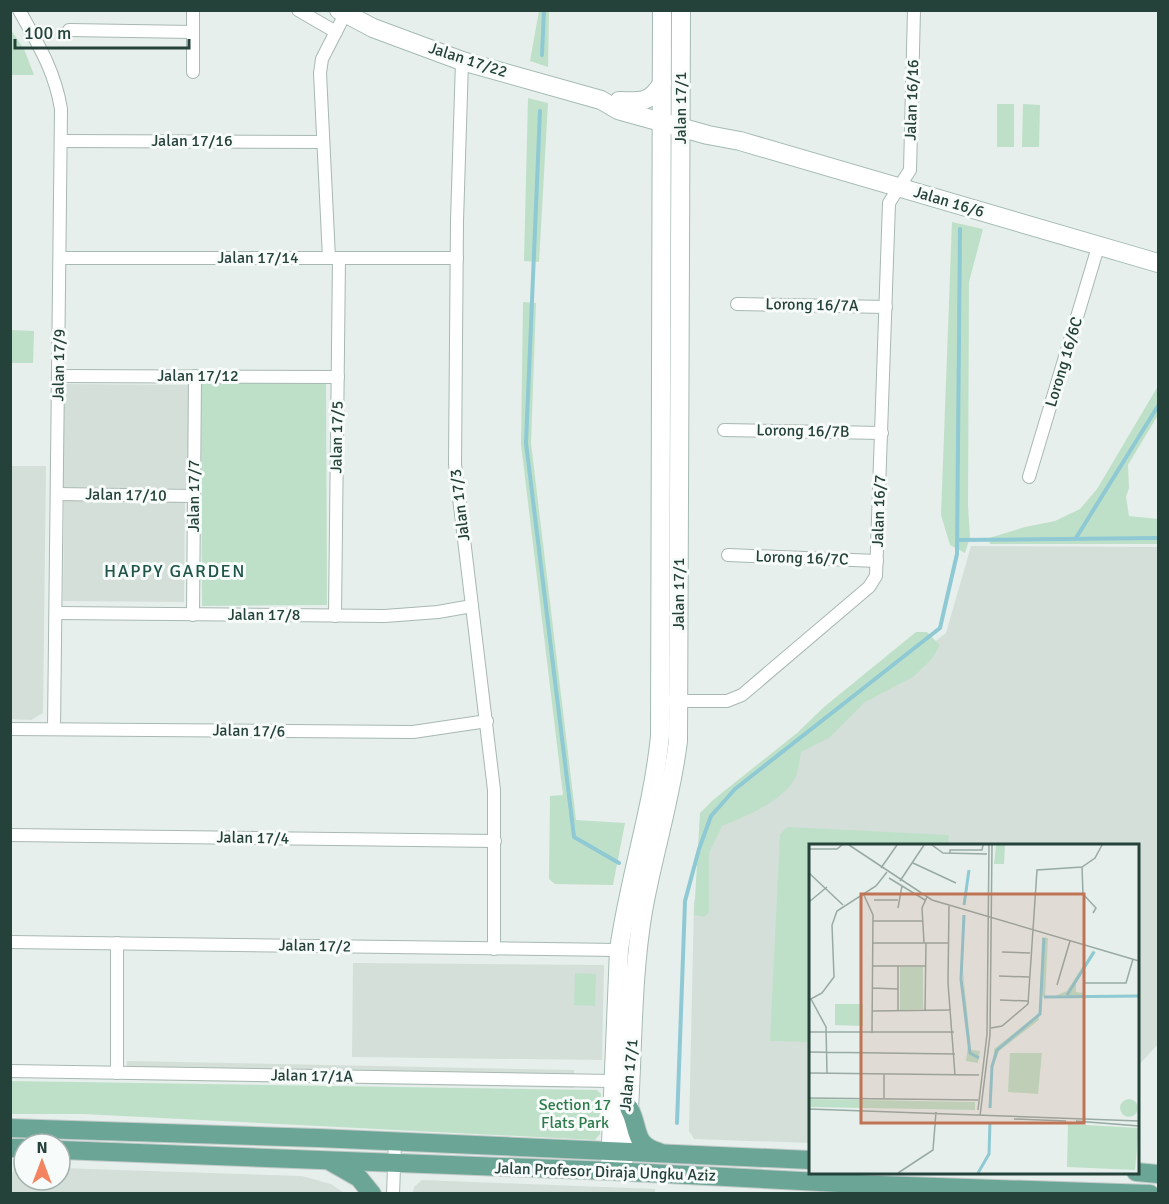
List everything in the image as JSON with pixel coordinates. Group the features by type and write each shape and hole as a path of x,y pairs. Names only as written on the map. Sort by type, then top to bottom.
{"main road":[{"path":"629,1108 633,1114 636,1136 649,1149 667,1154"},
{"name":"Jalan Profesor Diraja Ungku Aziz","path":"10,1128 395,1141 809,1160"},
{"name":"Jalan Profesor Diraja Ungku Aziz","path":"72,1150 878,1185 1150,1194"},
{"path":"327,1160 359,1178 372,1194"},
{"path":"1139,1173 1158,1174"}],"street":[{"name":"Jalan 17/9","path":"19,10 47,60 57,87 61,109 54,729"},
{"path":"193,10 193,72"},
{"path":"298,10 336,32"},
{"name":"Jalan 17/1","path":"617,1152 625,1114 629,1108 638,949 643,911 674,775 678,741 670,701 672,151 662,117 662,10"},
{"name":"Jalan 16/16","path":"899,187 909,170 914,10"},
{"name":"Jalan 17/5","path":"336,616 338,377 334,258 323,142 320,73 322,59 336,32 342,12"},
{"name":"Jalan 17/22","path":"342,12 373,28 462,61 601,100 619,101 681,123"},
{"path":"662,38 667,29 674,26 681,18"},
{"name":"Jalan 17/1","path":"672,151 681,123 681,18"},
{"path":"69,30 193,32"},
{"name":"Jalan 17/3","path":"462,61 455,454 494,790 494,949"},
{"path":"619,101 641,102 657,92 662,83"},
{"path":"640,116 672,151 685,146 708,130 685,104 681,84"},
{"name":"Jalan 17/22","path":"601,100 618,110 640,116 662,117"},
{"name":"Jalan 16/6","path":"681,123 1158,263"},
{"name":"Jalan 17/16","path":"61,141 323,142"},
{"name":"Jalan 16/7","path":"670,701 728,701 742,695 869,587 876,576 890,203 899,187"},
{"name":"Lorong 16/6C","path":"1029,477 1098,247"},
{"name":"Jalan 17/14","path":"60,258 457,258"},
{"name":"Lorong 16/7A","path":"737,304 886,307"},
{"name":"Jalan 17/12","path":"58,376 338,377"},
{"name":"Jalan 17/7","path":"193,615 195,376"},
{"name":"Lorong 16/7B","path":"724,430 882,433"},
{"name":"Jalan 17/10","path":"57,494 194,496"},
{"name":"Lorong 16/7C","path":"728,555 877,561"},
{"name":"Jalan 17/8","path":"56,613 404,615 472,606"},
{"name":"Jalan 17/1","path":"616,1172 613,1081 619,950 622,925 655,779 660,736 670,701"},
{"name":"Jalan 17/6","path":"10,729 413,732 487,722"},
{"name":"Jalan 17/4","path":"10,835 495,841"},
{"name":"Jalan 17/2","path":"10,942 619,950"},
{"path":"117,943 117,1073"},
{"name":"Jalan 17/1A","path":"10,1071 613,1081"},
{"path":"393,1194 395,1141"}],"shaded area":[{"path":"63,384 191,385 190,489 62,487"},
{"path":"11,466 46,466 43,713 31,720 11,719"},
{"path":"64,500 185,501 184,602 63,601"},
{"path":"971,546 1158,547 1158,1044 1139,1065 1139,844 809,844 809,1143 694,1139 689,1131 694,902 706,850 742,793 946,633"},
{"path":"353,963 604,965 602,1060 352,1057"},
{"path":"127,1061 574,1070 574,1088 126,1080"},
{"path":"72,1168 302,1176 331,1184 344,1193 11,1193 12,1173 12,1192 72,1192"},
{"path":"422,1180 655,1189 655,1193 413,1193 414,1187"}],"green space":[{"path":"539,11 549,11 548,67 530,61"},
{"path":"11,30 24,49 34,75 11,75"},
{"path":"528,98 548,103 539,262 524,261"},
{"path":"997,104 1014,104 1014,147 997,147"},
{"path":"1023,104 1040,105 1039,147 1022,147"},
{"path":"952,222 983,229 969,282 968,506 970,537 965,553 950,545 941,515"},
{"path":"523,302 536,303 531,443 576,820 625,823 613,885 555,884 549,879 550,796 563,795 521,444"},
{"path":"11,330 34,331 33,363 11,363"},
{"path":"201,382 326,382 327,605 202,606"},
{"path":"1158,386 1158,415 1128,465 1129,488 1126,497 1129,516 1158,519 1158,544 990,544 989,538 1055,521 1080,509 1097,489"},
{"path":"916,632 927,632 940,645 932,659 913,677 865,702 829,738 801,752 796,777 788,788 772,802 722,826 709,853 709,912 705,917 694,915 700,813"},
{"path":"788,827 949,835 948,844 809,844 809,1042 770,1041 780,834"},
{"path":"575,973 596,974 595,1006 574,1005"},
{"name":"Section 17 Flats Park","path":"11,1081 597,1090 601,1094 600,1134 595,1140 83,1114 11,1114"}],"waterway":[{"path":"542,55 544,10"},
{"path":"540,111 526,443 574,837 619,863"},
{"path":"677,1123 685,901 699,849 711,816 735,789 940,628 957,554 960,229"},
{"path":"1076,538 1158,406"},
{"path":"957,540 1158,538"}],"district":[{"name":"HAPPY GARDEN","path":"175,571"}]}
